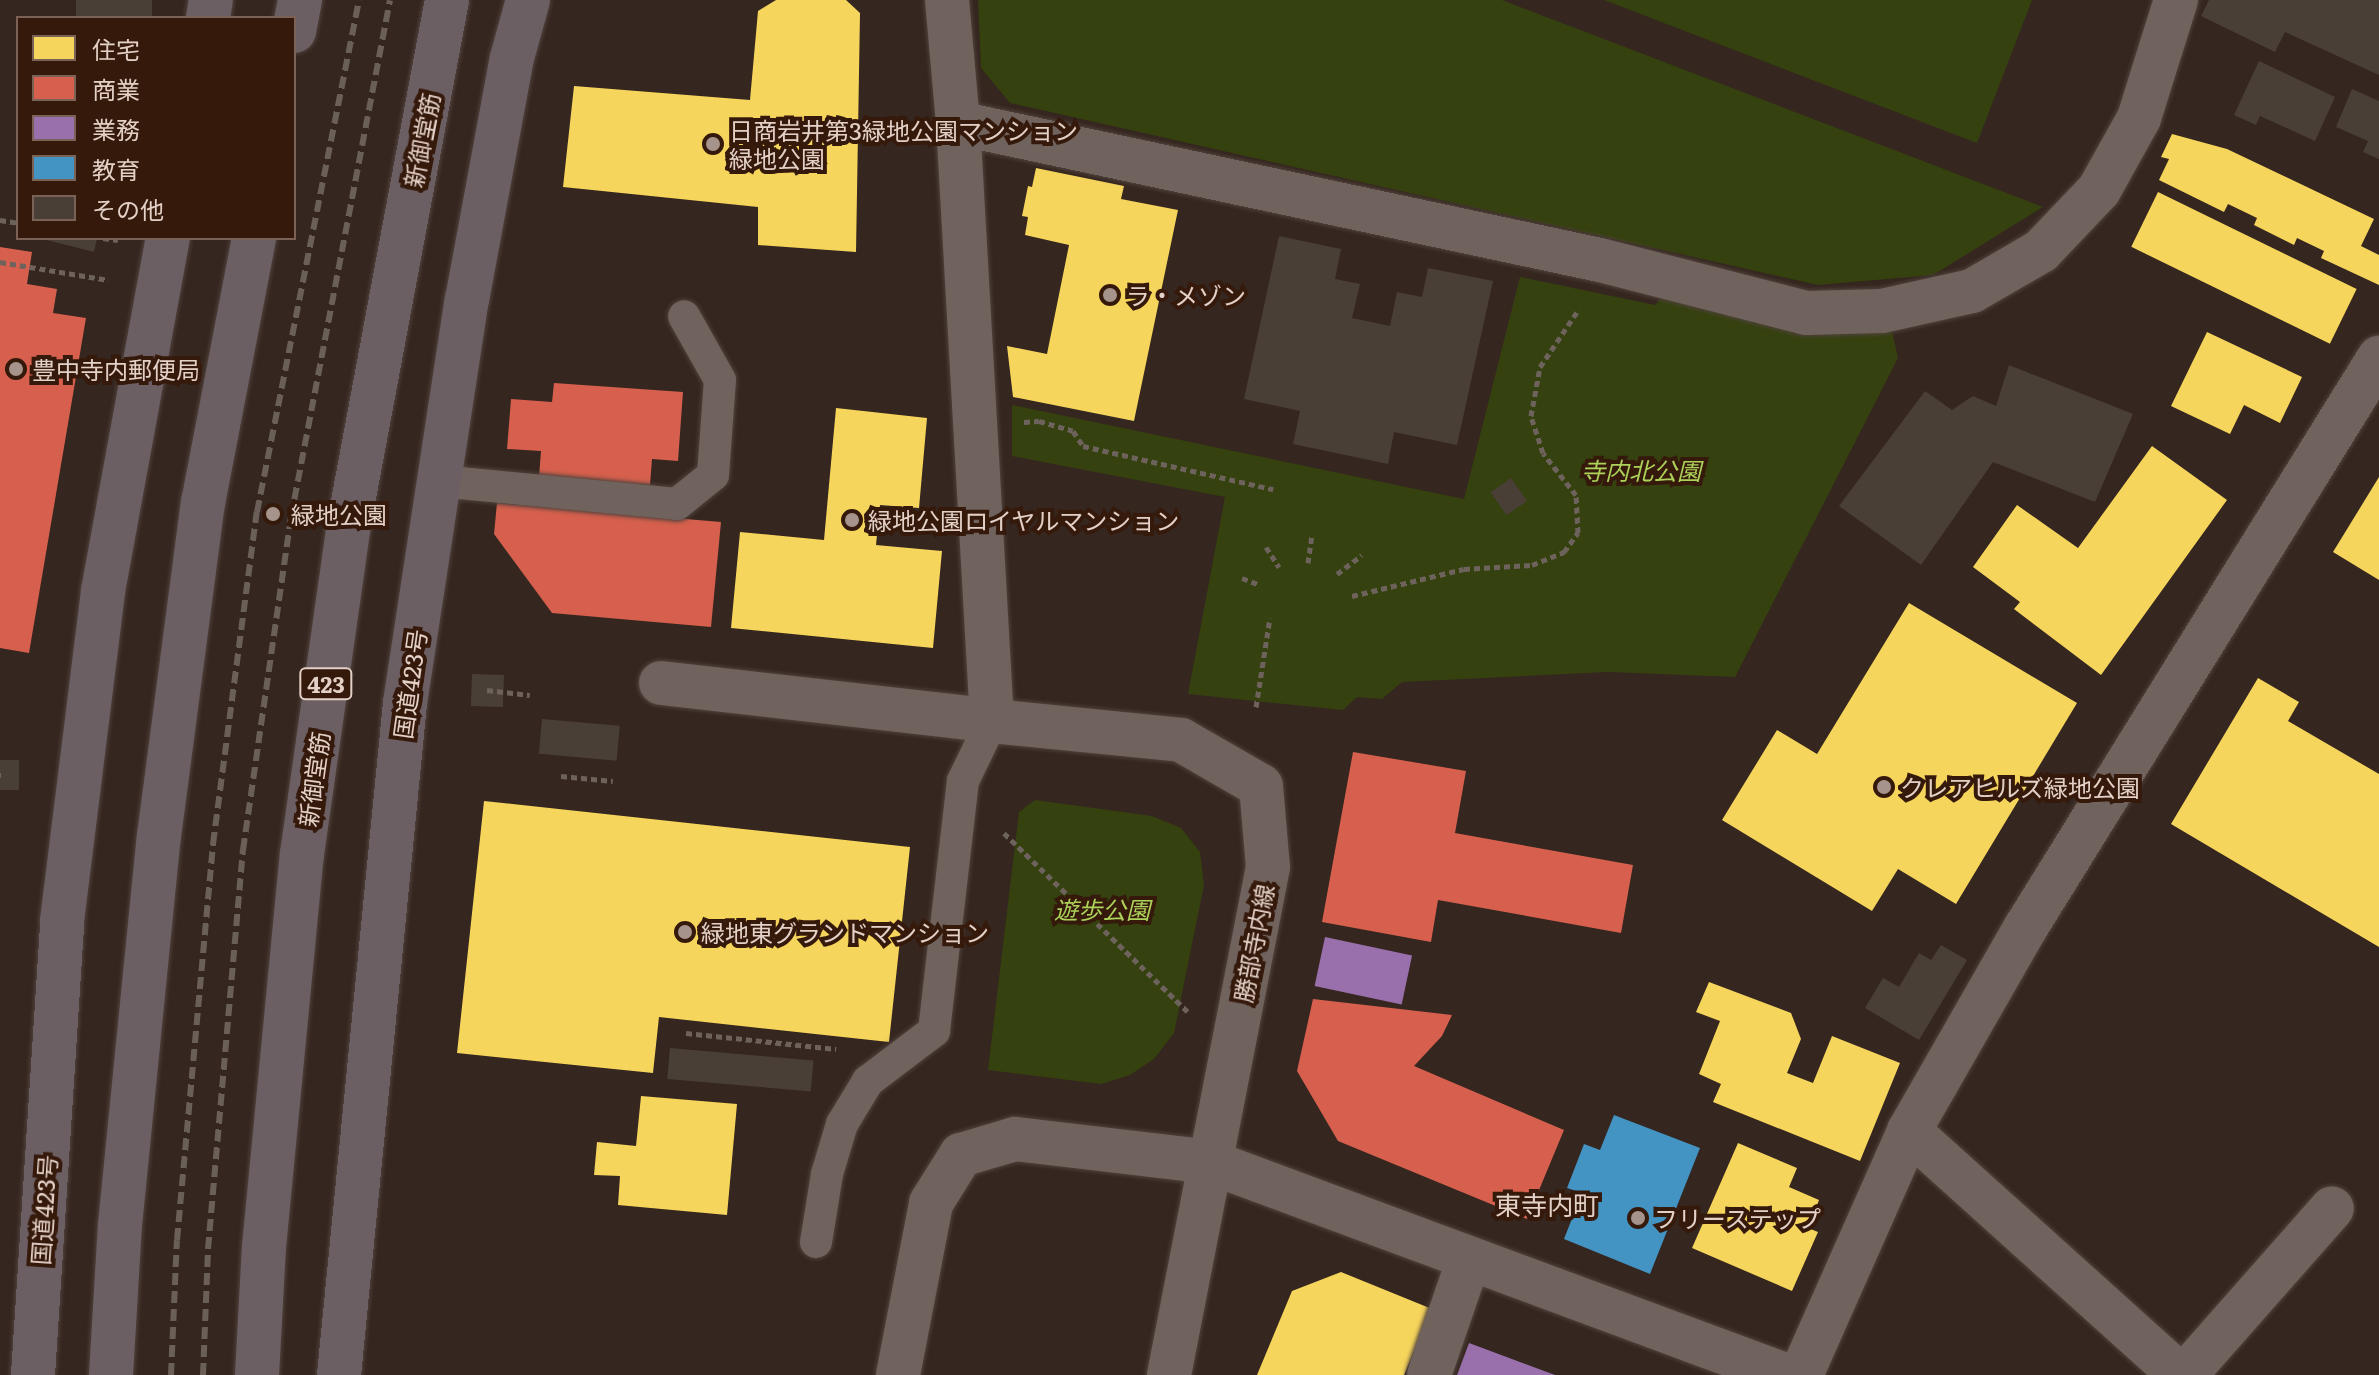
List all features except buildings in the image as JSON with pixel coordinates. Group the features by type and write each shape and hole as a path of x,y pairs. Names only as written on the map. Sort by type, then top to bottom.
{"highway":[{"path":"296,21 300,0"},
{"name":"新御堂筋","path":"257,1375 264,1247 302,854 348,529 447,0"},
{"path":"512,58 517,0"},
{"name":"国道423号","path":"339,1375 405,703 467,300 512,58 528,0"},
{"name":"国道423号","path":"33,1375 62,921 103,591 168,240"},
{"path":"111,1375 120,1225 159,836 203,503 254,240"}],"street":[{"path":"661,683 992,721 958,123 947,0"},
{"path":"958,123 1600,260 1806,313 1882,311 1972,291 2041,251 2099,190 2139,118 2176,0"},
{"path":"1801,1375 1909,1131 2026,927 2379,358"},
{"name":"勝部寺内線","path":"992,721 1181,740 1261,786 1268,867 1169,1375"},
{"path":"1909,1131 2182,1375 2332,1208"},
{"path":"898,1375 931,1203 961,1155 1015,1139 1210,1162 1785,1375"},
{"path":"1429,1375 1469,1259"}],"lane":[{"path":"439,481 677,504 713,475 720,380 684,316"},
{"path":"816,1242 827,1174 842,1124 868,1081 905,1056 934,1031 963,781 992,721"}],"path":[{"path":"1352,596 1464,569 1532,565 1564,552 1578,533 1576,495 1543,453 1531,416 1540,367 1581,307 1600,260"},
{"path":"0,262 118,282"},
{"path":"1073,431 1083,446 1273,489"},
{"path":"1308,563 1312,535"},
{"path":"1266,547 1279,567"},
{"path":"1337,574 1362,555"},
{"path":"1242,578 1258,584"},
{"path":"1256,707 1270,618"},
{"path":"487,690 530,695"},
{"path":"561,776 613,781"},
{"path":"1002,830 1192,1016"},
{"path":"686,1033 905,1056"}],"green space":[{"path":"978,0 1502,0 2043,207 1933,275 1818,285 1010,103 981,68"},
{"path":"1604,0 2032,0 1977,143"},
{"name":"寺内北公園","path":"1520,277 1655,305 1663,296 1890,322 1898,358 1735,677 1608,672 1402,682 1382,699 1357,697 1343,710 1188,694 1225,497 1012,456 1012,405 1464,499"},
{"name":"遊歩公園","path":"1035,800 1152,816 1181,828 1200,852 1204,885 1174,1033 1154,1059 1130,1075 1101,1084 988,1070 1019,812"}],"railway":[{"path":"171,1375 177,1240 213,844 257,512 359,0"},
{"path":"203,1375 208,1249 243,850 291,517 390,0"}],"place":[{"name":"日商岩井第3緑地公園マンション 緑地公園","path":"713,144"},
{"name":"ラ・メゾン","path":"1110,295"},
{"name":"豊中寺内郵便局","path":"16,369"},
{"name":"緑地公園","path":"273,514"},
{"name":"緑地公園ロイヤルマンション","path":"852,520"},
{"name":"クレアヒルズ緑地公園","path":"1884,787"},
{"name":"緑地東グランドマンション","path":"685,932"},
{"name":"フリーステップ","path":"1638,1218"}],"district":[{"name":"東寺内町","path":"1547,1204"}]}
